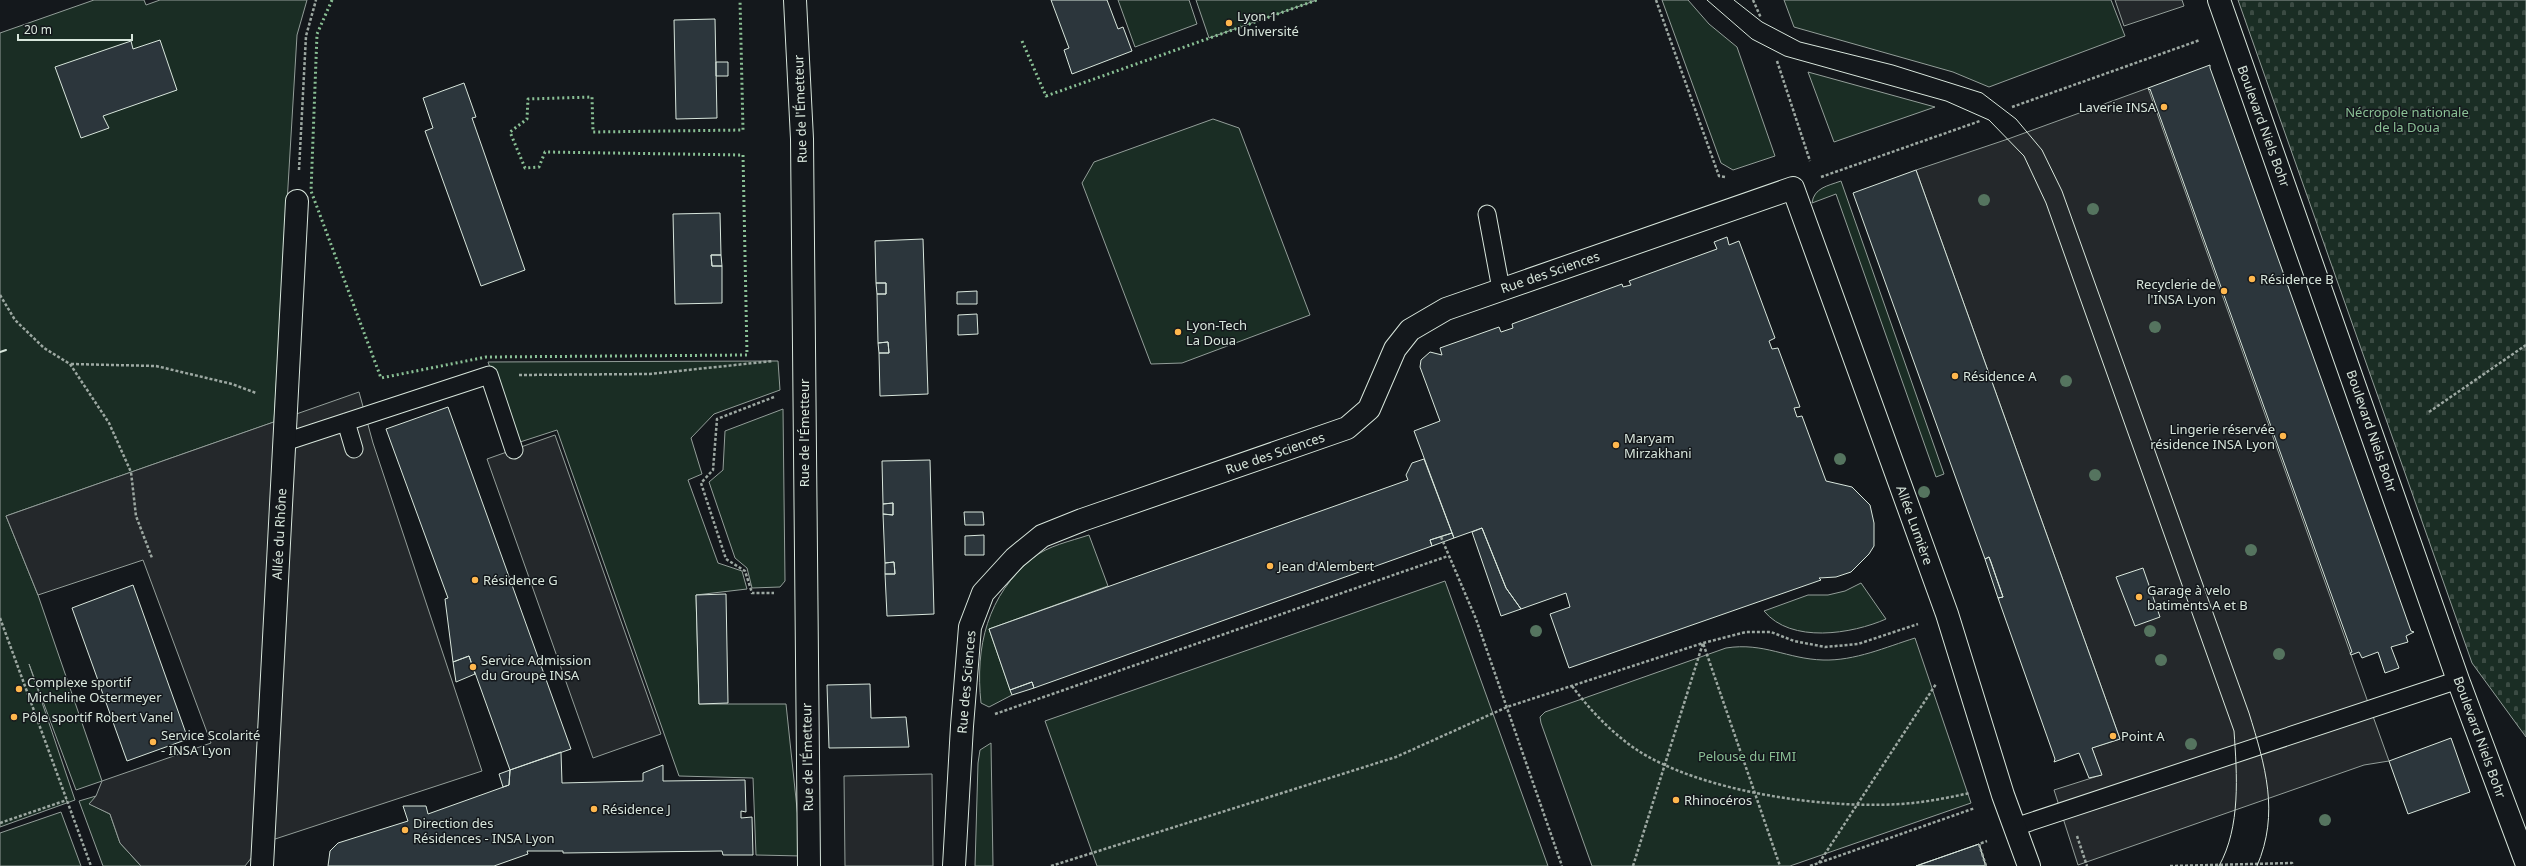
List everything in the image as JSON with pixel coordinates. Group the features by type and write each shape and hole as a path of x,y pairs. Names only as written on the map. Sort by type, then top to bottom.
{"street":[{"name":"Rue de l'Émetteur","path":"795,0 802,139 809,866"},
{"name":"Boulevard Niels Bohr","path":"2219,0 2458,680 2526,862"},
{"name":"Rue des Sciences","path":"954,866 962,726 970,627 983,594 1015,558 1042,536 1082,520 1347,428 1369,409 1395,349 1410,330 1446,310 1501,289 1793,188"},
{"name":"Allée Lumière","path":"1793,188 1947,614 1958,650 1995,800 2015,827 2029,866"},
{"name":"Allée du Rhône","path":"262,866 297,201"}],"lane":[{"path":"1487,214 1501,289"},
{"path":"285,442 489,375 514,450"},
{"path":"346,422 354,449"},
{"path":"2015,827 2458,680"}],"path":[{"path":"297,201 306,36 316,0"},
{"path":"1656,0 1719,176 1729,177"},
{"path":"1753,0 1761,18"},
{"path":"2012,108 2230,29"},
{"path":"1777,61 1816,178"},
{"path":"1793,188 1816,178 1980,121"},
{"path":"0,295 15,320 44,348 70,364 109,423 131,472 136,516 152,558"},
{"path":"2429,412 2526,345"},
{"path":"489,375 650,374 804,358"},
{"path":"70,364 156,366 232,384 261,394"},
{"path":"804,385 717,419 713,470 701,483 726,559 745,571 752,593 806,593"},
{"path":"1441,537 1476,620 1562,866"},
{"path":"962,726 1448,556"},
{"path":"1051,866 1396,757 1507,707 1703,643 1746,632 1771,632 1794,641 1825,647 1858,644 1947,614"},
{"path":"0,618 91,866"},
{"path":"1633,866 1666,765 1703,643"},
{"path":"1703,643 1780,866"},
{"path":"1819,863 1856,804 1958,650"},
{"path":"1572,686 1592,711 1610,730 1635,748 1666,765 1727,786 1794,799 1856,804 1912,803 1980,792 1995,800"},
{"path":"0,823 67,800"},
{"path":"1810,866 1995,800"},
{"path":"1979,844 1986,866"},
{"path":"2170,866 2292,863 2293,866"}],"green space":[{"path":"94,0 144,0 146,5 160,0 307,0 297,35 274,422 6,516 38,595 102,781 76,790 29,664 75,800 0,827 0,33"},
{"path":"1118,0 1189,0 1197,24 1135,47"},
{"name":"Lyon 1 Université","path":"1196,0 1317,0 1209,38"},
{"path":"1662,0 1688,0 1709,24 1737,47 1775,156 1733,170 1721,163"},
{"path":"1784,0 2111,0 2125,36 1989,87 1953,72 1794,27"},
{"name":"Nécropole nationale de la Doua","path":"2238,0 2526,0 2526,737 2472,663"},
{"path":"1808,72 1935,107 1834,142"},
{"path":"1213,119 1239,128 1310,315 1182,363 1151,364 1082,183 1094,162"},
{"path":"1841,181 1944,474 1936,477 1836,194 1812,203 1815,194 1818,191 1826,186"},
{"path":"778,361 780,390 714,414 691,438 702,474 688,480 718,563 742,571 747,589 696,595 699,704 786,704 802,856 756,855 753,778 679,776 557,430 517,443 488,362"},
{"path":"783,409 785,581 780,587 752,588 747,568 735,558 709,482 723,470 725,431"},
{"path":"1089,535 1108,586 989,629 1012,695 989,707 981,703 980,662 983,642 995,605 1005,588 1017,573 1033,558 1045,550"},
{"path":"1445,581 1548,866 1097,866 1045,721"},
{"path":"1861,583 1886,619 1856,629 1840,632 1806,632 1790,628 1776,621 1764,611 1808,595 1828,595 1845,591"},
{"name":"Pelouse du FIMI","path":"1915,638 1971,803 1790,866 1592,866 1541,723 1540,717 1545,712 1726,648 1752,647 1810,659 1835,660 1870,653"},
{"path":"991,743 993,866 975,866 978,763 980,750"},
{"path":"96,796 90,804 110,814 120,843 141,866 103,866 79,801"},
{"path":"61,812 81,866 0,866 0,833"}],"shaded area":[{"path":"2115,0 2182,0 2184,6 2124,26"},
{"path":"2148,88 2389,761 2364,765 2078,865 2054,790 2101,775 2092,748 2120,739 1916,170 2008,139"},
{"path":"359,392 373,443 482,771 263,843 245,866 141,866 120,843 110,814 89,804 96,796 102,781 211,743 143,560 38,595 6,516"},
{"path":"555,435 661,734 593,758 487,459"},
{"path":"932,774 933,866 845,866 844,776"}],"building":[{"path":"1051,0 1107,0 1118,29 1123,27 1132,51 1072,74 1064,50 1069,48"},
{"path":"715,19 717,118 676,119 674,20"},
{"path":"160,40 177,90 103,116 109,128 81,138 55,67 131,41 133,49"},
{"path":"716,62 728,62 728,76 716,76"},
{"name":"Résidence B","path":"2210,65 2411,631 2414,632 2406,636 2408,642 2391,647 2399,668 2385,673 2378,652 2362,658 2359,652 2351,655 2350,653 2352,652 2150,89 2149,90 2148,88"},
{"path":"464,83 476,117 472,118 525,270 481,286 425,131 433,128 423,98"},
{"name":"Résidence A","path":"1916,170 2120,739 2092,748 2102,775 2089,778 2079,753 2054,762 2055,759 1998,598 2003,597 1991,562 1989,557 1985,559 1853,193"},
{"path":"720,213 721,255 711,255 712,266 722,266 722,303 675,304 673,214"},
{"name":"Maryam Mirzakhani","path":"1727,237 1729,245 1739,241 1775,338 1769,341 1772,349 1778,348 1800,407 1794,408 1797,417 1802,416 1826,481 1852,487 1870,505 1874,523 1874,546 1869,554 1851,572 1836,577 1819,578 1821,580 1569,668 1550,614 1570,607 1566,593 1521,609 1506,588 1482,528 1454,538 1414,431 1440,421 1420,367 1421,360 1430,352 1442,355 1440,348 1499,327 1501,332 1513,328 1512,324 1622,284 1623,287 1631,285 1629,281 1717,249 1714,242"},
{"path":"923,239 928,394 880,396 879,353 889,353 888,342 878,343 877,294 886,294 886,283 876,283 875,241"},
{"path":"711,255 721,255 722,266 712,266"},
{"path":"876,283 886,283 886,294 877,294"},
{"path":"977,291 977,304 957,304 957,292"},
{"path":"977,314 978,334 958,335 958,315"},
{"path":"888,342 889,353 879,353 878,343"},
{"name":"Résidence G","path":"448,407 571,749 510,770 469,656 453,662 445,599 448,598 386,429"},
{"name":"Jean d'Alembert","path":"1424,459 1452,533 1430,540 1432,546 1034,688 1032,682 1010,690 989,629 1408,480 1406,475 1412,463"},
{"path":"930,460 934,614 887,616 885,574 895,574 894,562 885,563 883,514 893,515 893,503 883,504 882,461"},
{"path":"893,503 893,515 883,514 883,504"},
{"path":"964,512 983,512 984,525 965,525"},
{"path":"1482,528 1506,588 1521,609 1501,616 1472,532"},
{"path":"1452,533 1454,538 1432,546 1430,540"},
{"path":"984,535 984,555 965,555 965,536"},
{"path":"1989,557 2003,597 1998,598 1985,559"},
{"path":"894,562 895,574 885,574 885,563"},
{"name":"Garage à velo batiments A et B","path":"2143,568 2160,617 2135,626 2116,577"},
{"path":"133,585 188,739 127,761 72,608"},
{"path":"726,594 728,703 699,704 696,595"},
{"path":"469,656 475,674 456,682 453,662"},
{"path":"1032,682 1034,688 1012,695 1010,690"},
{"path":"870,684 871,718 906,717 909,747 829,748 827,685"},
{"path":"2451,738 2470,792 2408,814 2389,761"},
{"name":"Résidence J","path":"561,752 562,783 643,781 643,773 663,765 663,781 745,780 746,812 741,811 741,818 752,817 753,855 723,855 722,851 563,853 563,851 527,851 528,854 494,866 328,866 330,851 338,843 408,821 403,806 426,806 428,814 509,785 510,770"},
{"path":"510,770 509,785 503,787 499,774"},
{"path":"1979,844 1986,866 1916,866"},
{"path":"1979,844 1986,866 1916,866"}],"tram line":[{"path":"1707,0 1752,39 1785,56 1946,101 1989,120 2024,156 2046,203 2234,731 2236,800 2231,834 2226,851 2219,866"},
{"path":"1734,0 1762,22 1800,42 1893,65 1982,93 2016,119 2042,150 2062,191 2255,732 2265,770 2269,808 2268,827 2264,846 2257,866"}],"hedge":[{"path":"332,0 317,34 311,191 381,378 486,357 747,355 743,155 545,152 539,167 525,168 510,132 527,119 528,99 592,97 593,132 743,130 740,0"},
{"path":"1022,41 1046,96 1317,0"}],"wall":[{"path":"0,352 6,350"}],"place":[{"name":"Lyon 1 Université","path":"1229,23"},
{"name":"Laverie INSA","path":"2164,107"},
{"name":"Résidence B","path":"2252,279"},
{"name":"Recyclerie de l'INSA Lyon","path":"2224,291"},
{"name":"Lyon-Tech La Doua","path":"1178,332"},
{"name":"Résidence A","path":"1955,376"},
{"name":"Lingerie réservée résidence INSA Lyon","path":"2283,436"},
{"name":"Maryam Mirzakhani","path":"1616,445"},
{"name":"Jean d'Alembert","path":"1270,566"},
{"name":"Résidence G","path":"475,580"},
{"name":"Garage à velo batiments A et B","path":"2139,597"},
{"name":"Service Admission du Groupe INSA","path":"473,667"},
{"name":"Complexe sportif Micheline Ostermeyer","path":"19,689"},
{"name":"Pôle sportif Robert Vanel","path":"14,717"},
{"name":"Point A","path":"2113,736"},
{"name":"Service Scolarité - INSA Lyon","path":"153,742"},
{"name":"Rhinocéros","path":"1676,800"},
{"name":"Résidence J","path":"594,809"},
{"name":"Direction des Résidences - INSA Lyon","path":"405,830"}]}
